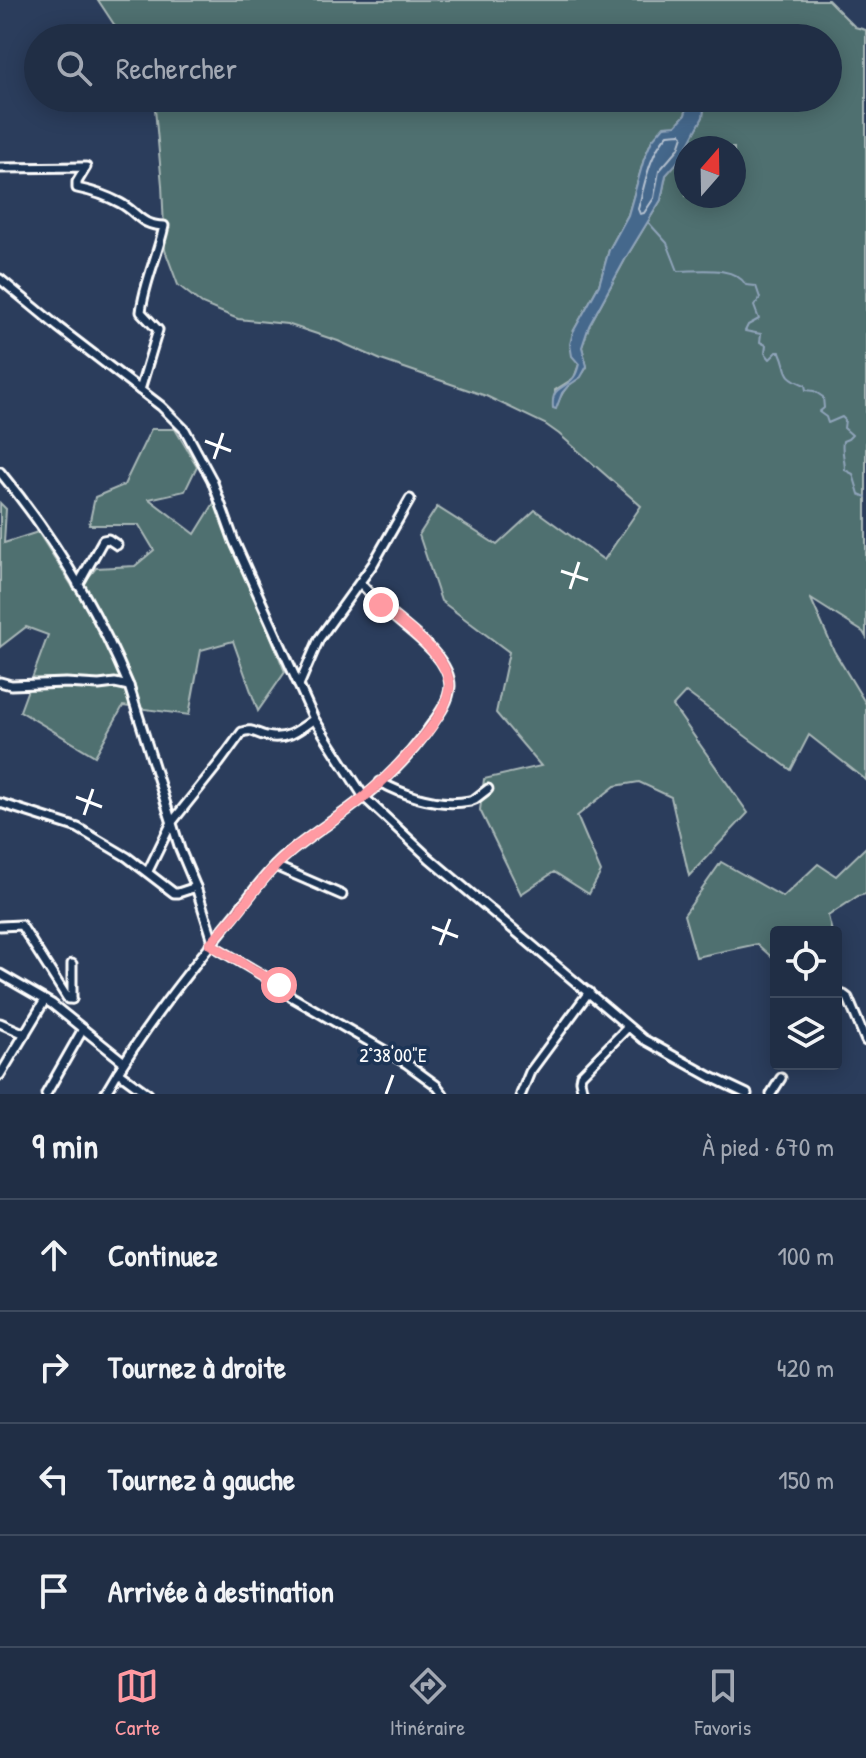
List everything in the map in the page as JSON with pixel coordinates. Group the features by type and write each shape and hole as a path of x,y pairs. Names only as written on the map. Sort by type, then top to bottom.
{"street":[{"path":"0,168 86,167 77,188 122,204 150,225 164,226 143,295 141,312 158,330 140,390"},
{"path":"0,279 176,419 185,430 212,480 234,541 314,719 364,797 429,858 643,1039 747,1094"},
{"path":"0,472 56,546 120,664 180,849 196,887 211,943 276,983 292,997 406,1063 436,1085 443,1094"},
{"path":"299,685 319,639 373,564 410,499"},
{"path":"78,585 103,540 108,539 117,545"},
{"path":"105,1094 189,971 275,866 364,797 416,748 442,710 450,685 440,659 360,583"},
{"path":"0,682 11,685 115,683 129,686"},
{"path":"148,871 172,822 245,729 280,738 314,719"},
{"path":"380,782 400,793 435,802 470,801 488,789"},
{"path":"0,803 78,828 148,871 176,894 196,887"},
{"path":"275,866 342,895"},
{"path":"0,926 21,925 68,999"},
{"path":"0,1075 48,1002 72,999 72,964"},
{"path":"0,974 48,1002 124,1062"},
{"path":"521,1094 536,1063 589,992"},
{"path":"842,996 848,998 866,1041"},
{"path":"0,1023 25,1034"},
{"path":"583,1094 581,1075 628,1027"},
{"path":"46,1094 83,1029"},
{"path":"118,1072 148,1094"},
{"path":"771,1094 781,1078"}],"green space":[{"path":"98,0 828,0 855,27 866,30 866,637 863,632 811,599 834,651 866,704 866,780 809,735 791,770 686,692 673,706 748,813 689,876 671,797 639,782 615,786 577,816 601,872 589,894 554,872 521,894 480,810 484,779 541,766 496,713 509,652 441,601 419,535 437,507 497,545 535,510 604,560 641,506 545,424 486,396 381,360 338,341 287,324 238,319 202,304 178,285 165,250 155,112 686,112 676,125 652,140 628,215 609,250 599,285 573,332 579,364 574,378 555,390 555,409 564,390 587,367 582,347 589,326 661,200 666,175 674,166 674,208 746,208 746,136 693,136 704,112 842,112 842,24 114,24"},
{"path":"151,429 175,429 197,466 185,491 149,499 195,534 216,500 285,672 258,711 233,641 201,650 189,715 123,706 95,756 20,711 48,635 26,627 0,647 0,503 6,509 4,543 38,532 76,592 96,568 135,566 154,550 139,525 89,525 95,497 124,485"},
{"path":"866,847 866,894 828,916 830,926 770,926 770,956 757,944 696,957 684,915 721,862 783,897 818,864 836,876"}],"water":[{"path":"686,112 704,112 693,136 674,136 674,166 666,175 661,200 589,326 582,347 587,366 581,377 562,393 556,409 553,408 556,392 577,372 579,364 572,356 570,344 573,332 599,285 609,250 628,215 652,140 664,126 676,125"}],"waterway":[{"path":"648,222 667,243 678,271 725,272 733,274 746,285 756,286 760,298 754,306 759,319 748,325 745,331 761,334 760,342 766,345 765,353 770,359 780,352 788,375 805,385 806,390 823,397 824,408 819,412 828,423 842,417 845,420 844,428 852,435 843,441 845,470 853,474 859,494 866,497"}],"route":[{"path":"279,985 210,944 275,866 364,797 416,748 447,698 450,685 440,659 381,605"}]}
